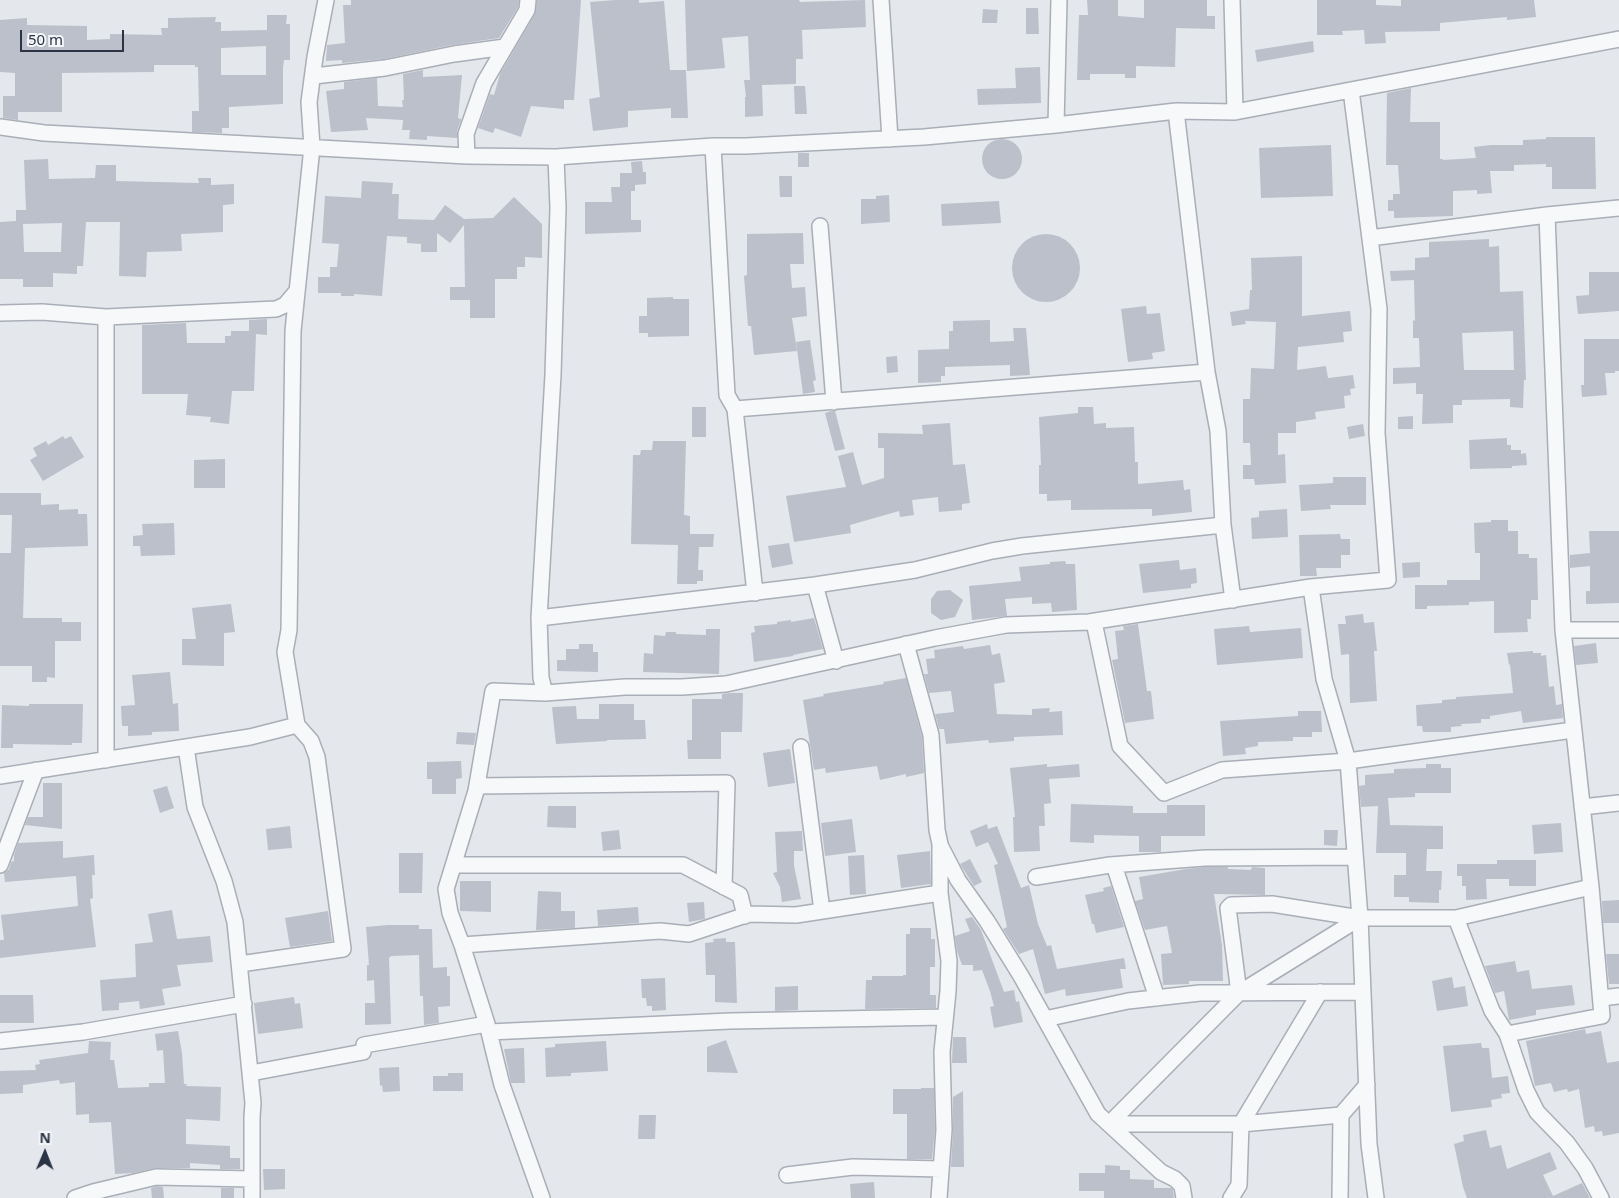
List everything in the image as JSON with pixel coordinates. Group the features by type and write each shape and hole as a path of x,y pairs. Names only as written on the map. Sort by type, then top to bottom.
{"street":[{"path":"240,964 342,949 317,757 311,741 297,724 285,652 290,630 293,331 312,147 309,102 326,0"},
{"path":"467,156 466,134 475,105 484,83 527,10 528,0"},
{"path":"882,0 890,139"},
{"path":"1056,125 1059,0"},
{"path":"1232,0 1235,112"},
{"path":"0,128 44,133 467,156 556,157 713,146 890,139 1056,125 1176,111 1235,112 1619,39"},
{"path":"314,76 385,68 454,54 505,47"},
{"path":"542,1198 502,1085 488,1028 450,913 446,889 477,786 493,692 545,693 625,687 682,687 726,684 906,644 1006,625 1094,622 1311,587 1388,580 1377,433 1378,309 1351,90"},
{"path":"1176,111 1208,372 1218,431 1223,525 1233,600"},
{"path":"713,146 727,395 735,409 755,593"},
{"path":"545,693 541,678 539,618 553,375 558,208 556,157"},
{"path":"1370,238 1619,208"},
{"path":"1507,1034 1602,1016 1591,887 1563,630 1547,216"},
{"path":"820,226 834,402"},
{"path":"0,313 42,312 106,317 276,309 284,305 296,292"},
{"path":"106,317 106,760"},
{"path":"735,409 1208,372"},
{"path":"539,618 815,585 914,570 992,551 1022,546 1223,525"},
{"path":"815,585 836,660"},
{"path":"1311,587 1324,679 1348,761 1360,918 1369,1144 1376,1198"},
{"path":"1094,622 1120,746 1164,793 1222,770 1348,761 1573,730"},
{"path":"1563,630 1619,630"},
{"path":"906,644 931,735 937,830 940,844 940,893 949,961 942,1052 944,1130 940,1198"},
{"path":"0,776 250,737 297,724"},
{"path":"186,747 195,807 224,881 235,922 253,1103 252,1198"},
{"path":"801,747 822,910"},
{"path":"0,865 36,770"},
{"path":"477,786 727,783 724,887"},
{"path":"1582,807 1619,803"},
{"path":"940,844 958,880 987,921 1021,976 1098,1114 1161,1172 1175,1179 1182,1186 1184,1198"},
{"path":"1036,877 1114,865 1205,858 1355,858"},
{"path":"454,865 683,865 740,895 745,916"},
{"path":"1114,865 1157,998"},
{"path":"1239,993 1228,908 1230,906 1272,904 1360,918 1456,918 1591,887"},
{"path":"462,945 660,931 689,934 749,914 796,915 940,893"},
{"path":"1109,1124 1239,993 1360,918"},
{"path":"1456,918 1492,1011 1507,1034 1526,1090 1537,1112 1568,1143 1585,1168 1601,1198"},
{"path":"1231,1198 1239,1185 1241,1124 1320,992"},
{"path":"1044,1019 1128,1001 1200,993 1363,992"},
{"path":"1601,998 1619,996"},
{"path":"0,1041 83,1032 244,1004"},
{"path":"250,1073 363,1052 364,1045 488,1028 944,1017"},
{"path":"1340,1198 1341,1115 1367,1085"},
{"path":"1109,1124 1241,1124 1341,1115"},
{"path":"787,1175 853,1167 941,1169"},
{"path":"75,1198 156,1177 252,1179"}],"building":[{"path":"351,0 519,0 518,7 499,38 452,45 384,59 342,63 342,60 326,61 327,45 345,43 343,5 351,5"},
{"path":"537,0 581,0 574,100 564,100 564,109 531,106 521,137 495,128 493,133 478,128 490,94 494,95 500,74 535,14"},
{"path":"639,0 639,3 664,1 670,70 686,70 688,118 671,118 671,108 628,111 628,127 593,131 589,99 600,97 590,2"},
{"path":"685,0 799,0 800,2 865,0 866,27 802,30 803,59 796,59 796,84 762,85 763,116 745,117 746,97 744,80 750,80 748,36 722,38 725,68 687,71"},
{"path":"1087,0 1118,0 1118,16 1144,18 1144,0 1207,0 1207,16 1215,16 1215,29 1176,28 1175,67 1136,66 1136,78 1125,78 1125,74 1090,74 1090,80 1077,80 1079,15 1088,15"},
{"path":"1317,0 1376,0 1376,5 1401,6 1401,0 1534,0 1536,17 1507,20 1507,17 1440,23 1440,31 1385,32 1386,43 1365,44 1364,30 1342,31 1343,35 1317,35"},
{"path":"1026,8 1038,8 1039,34 1026,34"},
{"path":"983,9 998,10 997,23 982,23"},
{"path":"267,15 287,15 286,24 290,24 290,60 284,60 283,104 229,107 229,128 222,128 222,133 192,132 192,111 199,111 198,67 195,67 195,65 154,65 154,72 62,73 62,112 18,112 18,120 3,118 3,96 15,96 15,73 0,72 0,20 27,18 27,25 87,26 87,40 110,39 110,34 162,35 161,28 168,28 168,18 216,17 215,22 221,22 221,31 267,30","holes":["266,46 266,75 221,75 221,48"]},
{"path":"1313,41 1314,52 1257,62 1255,50"},
{"path":"1040,67 1041,103 978,105 977,89 1016,88 1015,68"},
{"path":"423,70 423,77 462,75 458,118 461,120 457,131 457,138 427,136 427,140 409,139 410,130 402,130 403,120 366,118 368,130 331,132 326,91 344,89 344,82 377,78 378,106 403,107 403,74"},
{"path":"794,86 805,86 807,114 795,114"},
{"path":"1411,88 1410,122 1440,122 1440,159 1476,158 1474,147 1523,145 1523,140 1546,139 1546,137 1595,137 1596,189 1552,189 1552,167 1546,167 1546,164 1514,165 1514,171 1490,171 1492,193 1477,194 1477,190 1453,191 1453,216 1394,218 1394,211 1388,211 1388,200 1393,200 1393,194 1400,194 1398,165 1386,165 1387,93"},
{"path":"1006,139 1013,142 1019,148 1022,159 1021,167 1013,176 1006,179 998,179 991,176 983,167 982,155 985,148 994,140"},
{"path":"1331,145 1333,196 1261,198 1259,148"},
{"path":"798,153 809,153 809,167 798,167"},
{"path":"48,159 49,179 95,178 96,165 116,165 116,181 199,183 198,178 211,178 211,185 234,184 234,204 223,205 223,232 181,234 182,251 147,252 146,277 119,276 120,222 86,222 83,266 77,266 77,274 53,273 53,287 23,287 23,279 0,279 0,222 16,221 16,210 26,210 24,160","holes":["62,223 61,252 24,252 23,224"]},
{"path":"642,161 643,172 646,172 646,184 635,185 635,191 631,191 631,220 641,220 641,232 585,234 585,202 612,202 611,187 620,187 620,173 632,173 631,162"},
{"path":"779,176 792,176 792,197 780,197"},
{"path":"362,181 393,183 392,194 399,194 398,219 434,220 445,205 464,219 493,218 514,197 542,224 542,258 525,257 525,267 517,267 517,279 495,279 495,318 470,318 470,300 450,300 450,287 465,287 464,225 450,243 437,233 437,252 421,252 421,244 407,243 407,237 387,236 382,296 354,294 354,296 341,296 341,293 318,293 318,277 330,277 330,267 337,267 339,244 322,243 325,196 361,198"},
{"path":"889,195 890,222 861,224 861,199 876,199 876,196"},
{"path":"999,201 1001,223 942,226 941,204"},
{"path":"803,233 804,264 790,264 792,288 805,287 807,316 792,318 797,351 754,355 751,326 748,326 744,276 747,275 747,234"},
{"path":"1046,234 1059,237 1070,244 1077,255 1080,268 1077,281 1070,292 1059,299 1046,302 1033,299 1022,292 1015,281 1012,268 1015,255 1022,244 1033,237"},
{"path":"1489,239 1489,247 1499,246 1500,292 1523,291 1526,380 1524,380 1523,408 1510,407 1510,399 1462,400 1462,405 1453,405 1453,423 1422,424 1423,394 1416,394 1416,383 1393,384 1393,368 1420,367 1419,338 1413,338 1413,320 1415,321 1414,280 1391,281 1390,271 1415,270 1415,258 1429,257 1429,242","holes":["1513,331 1514,370 1464,370 1462,333"]},
{"path":"1302,256 1302,316 1350,311 1352,331 1343,332 1344,342 1298,347 1297,370 1326,366 1328,378 1353,375 1355,388 1350,389 1351,395 1344,396 1345,408 1315,412 1316,419 1296,422 1296,433 1278,433 1278,455 1285,454 1286,483 1255,485 1254,479 1243,479 1243,465 1251,465 1250,443 1243,443 1243,399 1250,399 1251,368 1274,369 1276,322 1245,321 1246,324 1232,326 1230,312 1249,309 1250,290 1252,290 1251,258"},
{"path":"1589,272 1619,272 1619,311 1578,314 1576,296 1589,295"},
{"path":"673,297 673,299 689,299 689,336 648,337 648,333 639,333 639,316 647,316 647,298"},
{"path":"1146,306 1147,314 1160,313 1165,351 1152,353 1153,359 1128,362 1121,309"},
{"path":"267,319 267,335 256,334 254,391 232,391 229,424 210,422 211,417 186,415 188,394 142,394 142,325 186,323 187,343 225,343 225,336 231,336 231,331 249,331 249,320"},
{"path":"990,320 990,342 1014,341 1013,328 1026,328 1030,375 1010,376 1010,365 945,367 945,376 941,376 941,382 918,383 918,350 949,349 949,331 953,331 953,321"},
{"path":"1584,339 1619,339 1619,371 1605,373 1607,395 1582,397 1581,385 1584,385"},
{"path":"810,340 816,380 813,381 815,392 803,394 796,342"},
{"path":"897,356 898,372 887,373 886,357"},
{"path":"692,407 706,407 706,437 692,437"},
{"path":"1078,407 1093,407 1094,424 1106,423 1106,428 1134,427 1135,462 1138,462 1138,484 1183,480 1184,490 1190,489 1192,512 1152,516 1152,509 1071,510 1071,500 1047,501 1047,494 1039,494 1039,465 1041,465 1039,417 1078,413"},
{"path":"835,411 845,449 835,451 825,413"},
{"path":"1413,416 1413,429 1398,429 1398,417"},
{"path":"950,423 953,465 965,464 970,503 962,504 962,510 939,512 938,497 912,500 914,515 900,517 899,511 850,525 851,533 794,542 786,496 846,487 838,456 853,452 862,485 884,478 884,448 878,448 878,433 923,434 922,425"},
{"path":"1363,424 1365,436 1349,439 1347,427"},
{"path":"63,436 65,439 71,436 84,457 43,481 30,460 37,456 33,448 46,441 48,445"},
{"path":"1507,438 1507,445 1511,445 1511,450 1521,450 1521,454 1526,453 1527,465 1512,466 1512,468 1470,469 1469,440"},
{"path":"653,441 686,441 684,515 690,516 690,534 714,534 713,547 699,547 698,570 703,570 703,581 697,581 697,584 677,584 678,545 631,544 633,455 640,455 641,450 652,450"},
{"path":"225,459 225,488 194,488 194,460"},
{"path":"1333,477 1366,477 1366,505 1330,505 1331,509 1301,511 1299,485 1333,483"},
{"path":"0,493 41,493 41,505 59,504 59,510 78,509 78,514 87,514 88,546 25,548 23,618 62,618 62,622 81,622 81,641 55,641 55,678 47,677 47,682 32,682 32,666 0,666 0,553 11,553 12,515 0,515"},
{"path":"1287,509 1288,537 1252,539 1251,518 1259,517 1259,511"},
{"path":"1491,520 1508,520 1508,531 1518,531 1518,554 1529,554 1529,558 1537,558 1538,600 1531,600 1531,619 1527,619 1528,632 1494,633 1494,601 1469,602 1469,605 1427,606 1427,609 1415,609 1415,585 1447,585 1447,580 1480,580 1480,553 1475,553 1474,523 1491,522"},
{"path":"174,523 175,555 141,556 140,546 133,546 133,536 143,535 142,524"},
{"path":"1589,531 1619,531 1619,603 1586,604 1586,591 1590,591 1590,566 1570,568 1570,555 1590,553"},
{"path":"1340,534 1341,539 1350,539 1350,555 1341,555 1341,568 1316,568 1317,576 1300,576 1299,535"},
{"path":"789,543 793,564 772,568 768,546"},
{"path":"1179,560 1180,570 1196,568 1197,583 1191,584 1191,588 1143,593 1139,564"},
{"path":"1065,561 1066,564 1075,564 1077,610 1052,612 1051,603 1032,604 1032,597 1005,599 1007,616 972,620 969,586 1021,581 1019,567"},
{"path":"1420,562 1420,577 1403,578 1402,563"},
{"path":"950,590 963,600 955,617 941,620 931,613 931,599 937,591"},
{"path":"231,604 235,632 224,633 224,666 182,665 182,639 196,639 192,608"},
{"path":"1363,614 1364,623 1374,622 1377,651 1374,651 1377,701 1350,703 1349,654 1341,655 1338,624 1346,624 1345,616"},
{"path":"814,618 823,649 754,662 751,633 755,632 754,626"},
{"path":"1138,624 1147,691 1151,691 1154,719 1125,723 1112,660 1118,659 1115,631 1124,630 1123,626"},
{"path":"1249,626 1250,632 1301,628 1303,658 1217,665 1214,629"},
{"path":"706,629 720,629 719,674 643,672 644,653 653,654 654,635 665,636 666,632 676,632 676,634 706,635"},
{"path":"1596,643 1598,663 1576,665 1574,646"},
{"path":"579,644 593,644 593,652 598,652 598,672 557,671 557,660 566,660 566,649 579,649"},
{"path":"990,645 992,655 1000,653 1005,682 994,684 997,714 1032,715 1032,709 1050,708 1049,712 1062,711 1063,735 1014,737 1014,741 989,743 988,740 946,744 944,729 939,729 935,714 954,712 951,691 929,693 924,674 928,674 926,659 935,658 934,650 963,646 964,649"},
{"path":"1533,651 1533,653 1541,653 1541,656 1546,655 1549,687 1554,686 1556,705 1562,704 1563,718 1523,723 1521,711 1490,716 1490,719 1481,719 1481,723 1461,724 1462,726 1451,727 1451,732 1423,732 1422,726 1417,726 1416,705 1442,703 1442,700 1456,699 1456,697 1513,693 1507,653"},
{"path":"170,672 173,704 178,703 179,731 152,732 152,735 128,736 128,726 122,726 121,706 135,705 132,675"},
{"path":"906,678 922,737 924,773 906,777 906,774 880,780 877,766 826,773 825,768 814,770 803,700 824,696 823,694 884,684 883,682"},
{"path":"743,693 742,732 721,732 721,759 688,759 687,740 692,740 692,699 722,699 722,694"},
{"path":"29,704 83,704 82,743 72,743 72,745 13,744 13,748 1,748 2,705 29,706"},
{"path":"599,704 634,704 634,720 645,720 646,739 556,744 552,707 576,706 577,719 599,719"},
{"path":"1298,711 1321,711 1322,732 1312,732 1312,737 1293,737 1293,741 1258,742 1258,746 1245,748 1246,754 1223,756 1220,721 1298,716"},
{"path":"457,732 476,733 474,745 456,744"},
{"path":"790,749 795,783 768,787 763,753"},
{"path":"461,761 462,778 456,779 456,794 432,794 432,779 427,779 427,762"},
{"path":"1047,764 1047,767 1079,764 1080,777 1049,779 1051,803 1044,804 1045,826 1039,826 1040,851 1014,852 1013,817 1015,817 1010,768"},
{"path":"1426,764 1441,764 1441,768 1451,768 1451,793 1415,793 1415,797 1388,798 1390,825 1443,826 1443,849 1427,849 1426,871 1442,871 1439,903 1409,902 1409,897 1394,897 1394,875 1406,875 1406,853 1376,853 1378,806 1361,807 1359,786 1365,785 1365,775 1394,773 1394,769 1426,768"},
{"path":"43,783 62,783 62,829 25,825 28,817 43,817"},
{"path":"167,786 174,808 160,813 153,790"},
{"path":"1071,804 1133,806 1133,813 1167,813 1167,805 1205,805 1205,836 1161,836 1161,852 1139,852 1139,836 1094,835 1094,843 1070,842"},
{"path":"548,806 576,806 576,828 547,827"},
{"path":"852,819 856,852 825,856 821,823"},
{"path":"1561,823 1563,852 1534,854 1532,825"},
{"path":"987,824 988,829 997,826 1021,888 1029,885 1038,924 1047,946 1051,945 1057,969 1124,958 1126,969 1120,969 1123,988 1066,996 1065,989 1045,994 1033,949 1019,954 1003,929 1007,927 994,865 998,864 988,842 976,847 970,831"},
{"path":"290,826 292,848 268,850 266,829"},
{"path":"619,830 621,849 603,851 601,832"},
{"path":"1324,830 1338,830 1337,846 1324,845"},
{"path":"802,831 803,851 794,851 794,866 801,899 782,902 780,887 773,873 777,872 775,832"},
{"path":"63,841 63,858 94,855 95,875 92,875 93,898 90,899 96,947 0,958 0,940 4,940 1,915 78,906 76,876 5,882 4,873 9,869 11,862 14,861 18,843"},
{"path":"930,851 931,884 901,888 897,855"},
{"path":"399,853 423,853 422,893 399,893"},
{"path":"864,855 866,894 850,895 848,856"},
{"path":"970,859 982,882 974,886 960,864"},
{"path":"1497,860 1536,860 1536,886 1509,886 1509,879 1486,879 1487,899 1466,900 1466,886 1462,886 1462,876 1457,876 1457,864 1497,864"},
{"path":"1205,867 1251,870 1252,867 1265,868 1265,895 1214,894 1222,945 1223,981 1189,981 1189,984 1163,985 1161,954 1172,953 1167,926 1145,930 1135,901 1143,899 1139,877"},
{"path":"460,881 491,881 491,912 460,911"},
{"path":"1111,886 1124,927 1096,933 1085,895 1104,891 1103,888"},
{"path":"538,891 561,892 561,911 575,911 575,928 536,930"},
{"path":"1619,900 1619,923 1603,923 1602,901"},
{"path":"704,902 705,919 689,922 687,903"},
{"path":"638,907 639,923 598,926 597,910"},
{"path":"172,910 177,939 210,936 213,962 177,965 181,986 162,989 165,1005 140,1009 139,1001 119,1003 119,1010 102,1011 100,980 136,977 135,944 153,942 148,914"},
{"path":"328,911 332,941 290,947 285,918"},
{"path":"972,917 981,930 1004,992 1014,990 1016,1002 1019,1001 1023,1022 994,1028 990,1007 994,1006 982,970 973,971 973,965 962,965 957,951 955,936 970,931 965,919"},
{"path":"419,925 419,929 432,929 433,968 447,967 447,976 450,976 450,1006 438,1007 439,1023 424,1025 423,996 420,996 419,955 391,956 389,958 391,1024 365,1025 365,1003 375,1003 374,980 367,981 367,965 369,965 366,927"},
{"path":"910,928 931,928 931,939 935,939 935,967 930,967 930,995 936,995 936,1008 865,1009 866,980 872,980 872,976 906,975 906,934 910,934"},
{"path":"726,938 726,942 735,942 737,1003 715,1002 715,975 706,975 705,943 714,942 713,939"},
{"path":"1606,954 1619,954 1619,984 1609,984"},
{"path":"1515,961 1517,972 1529,970 1532,989 1572,985 1575,1005 1536,1010 1536,1015 1509,1020 1504,991 1495,993 1485,966"},
{"path":"1452,977 1454,988 1465,986 1468,1006 1437,1011 1432,981"},
{"path":"665,978 666,1010 652,1011 652,1006 647,1006 646,998 642,998 641,979"},
{"path":"798,986 798,1010 775,1011 775,987"},
{"path":"0,995 33,995 34,1023 0,1023"},
{"path":"294,997 295,1004 300,1003 303,1028 258,1034 254,1003"},
{"path":"1585,1029 1586,1034 1601,1031 1607,1063 1619,1061 1619,1133 1603,1136 1602,1131 1595,1132 1594,1126 1585,1128 1579,1089 1568,1092 1567,1089 1554,1092 1551,1083 1535,1086 1526,1041"},
{"path":"178,1031 184,1084 187,1084 186,1086 221,1087 220,1121 186,1119 186,1144 230,1146 230,1158 240,1158 240,1169 220,1169 220,1165 190,1163 190,1168 156,1168 134,1173 115,1174 111,1122 89,1123 89,1114 76,1115 75,1082 60,1084 59,1080 23,1085 23,1093 0,1094 0,1071 36,1070 35,1065 40,1064 39,1060 88,1053 89,1041 111,1042 110,1060 114,1060 118,1088 149,1087 149,1083 165,1083 163,1050 157,1051 155,1034"},
{"path":"953,1037 966,1037 967,1063 952,1063"},
{"path":"726,1040 738,1073 707,1072 707,1047"},
{"path":"606,1041 608,1071 571,1073 571,1076 546,1077 545,1048 555,1047 555,1044"},
{"path":"1481,1043 1482,1048 1489,1048 1492,1078 1508,1076 1510,1093 1501,1094 1502,1098 1491,1100 1492,1107 1451,1112 1443,1046"},
{"path":"524,1048 525,1083 511,1083 504,1049"},
{"path":"399,1067 400,1091 383,1092 382,1085 380,1086 379,1068"},
{"path":"448,1073 463,1073 463,1091 433,1091 433,1076 448,1076"},
{"path":"934,1088 935,1130 932,1159 907,1159 907,1114 893,1114 893,1089"},
{"path":"963,1091 964,1167 951,1167 953,1097"},
{"path":"639,1115 656,1115 655,1139 638,1139"},
{"path":"1486,1130 1490,1148 1501,1145 1507,1169 1550,1152 1557,1169 1543,1175 1553,1196 1582,1183 1590,1198 1467,1198 1454,1144 1464,1141 1463,1135"},
{"path":"1105,1165 1120,1166 1120,1170 1130,1170 1130,1179 1154,1180 1154,1188 1171,1188 1174,1198 1104,1198 1104,1191 1079,1191 1079,1173 1105,1173"},
{"path":"263,1169 285,1169 285,1189 264,1190"},
{"path":"874,1182 875,1198 851,1198 850,1184"},
{"path":"163,1187 164,1198 152,1198 151,1188"},
{"path":"221,1188 234,1188 234,1198 221,1198"}]}
